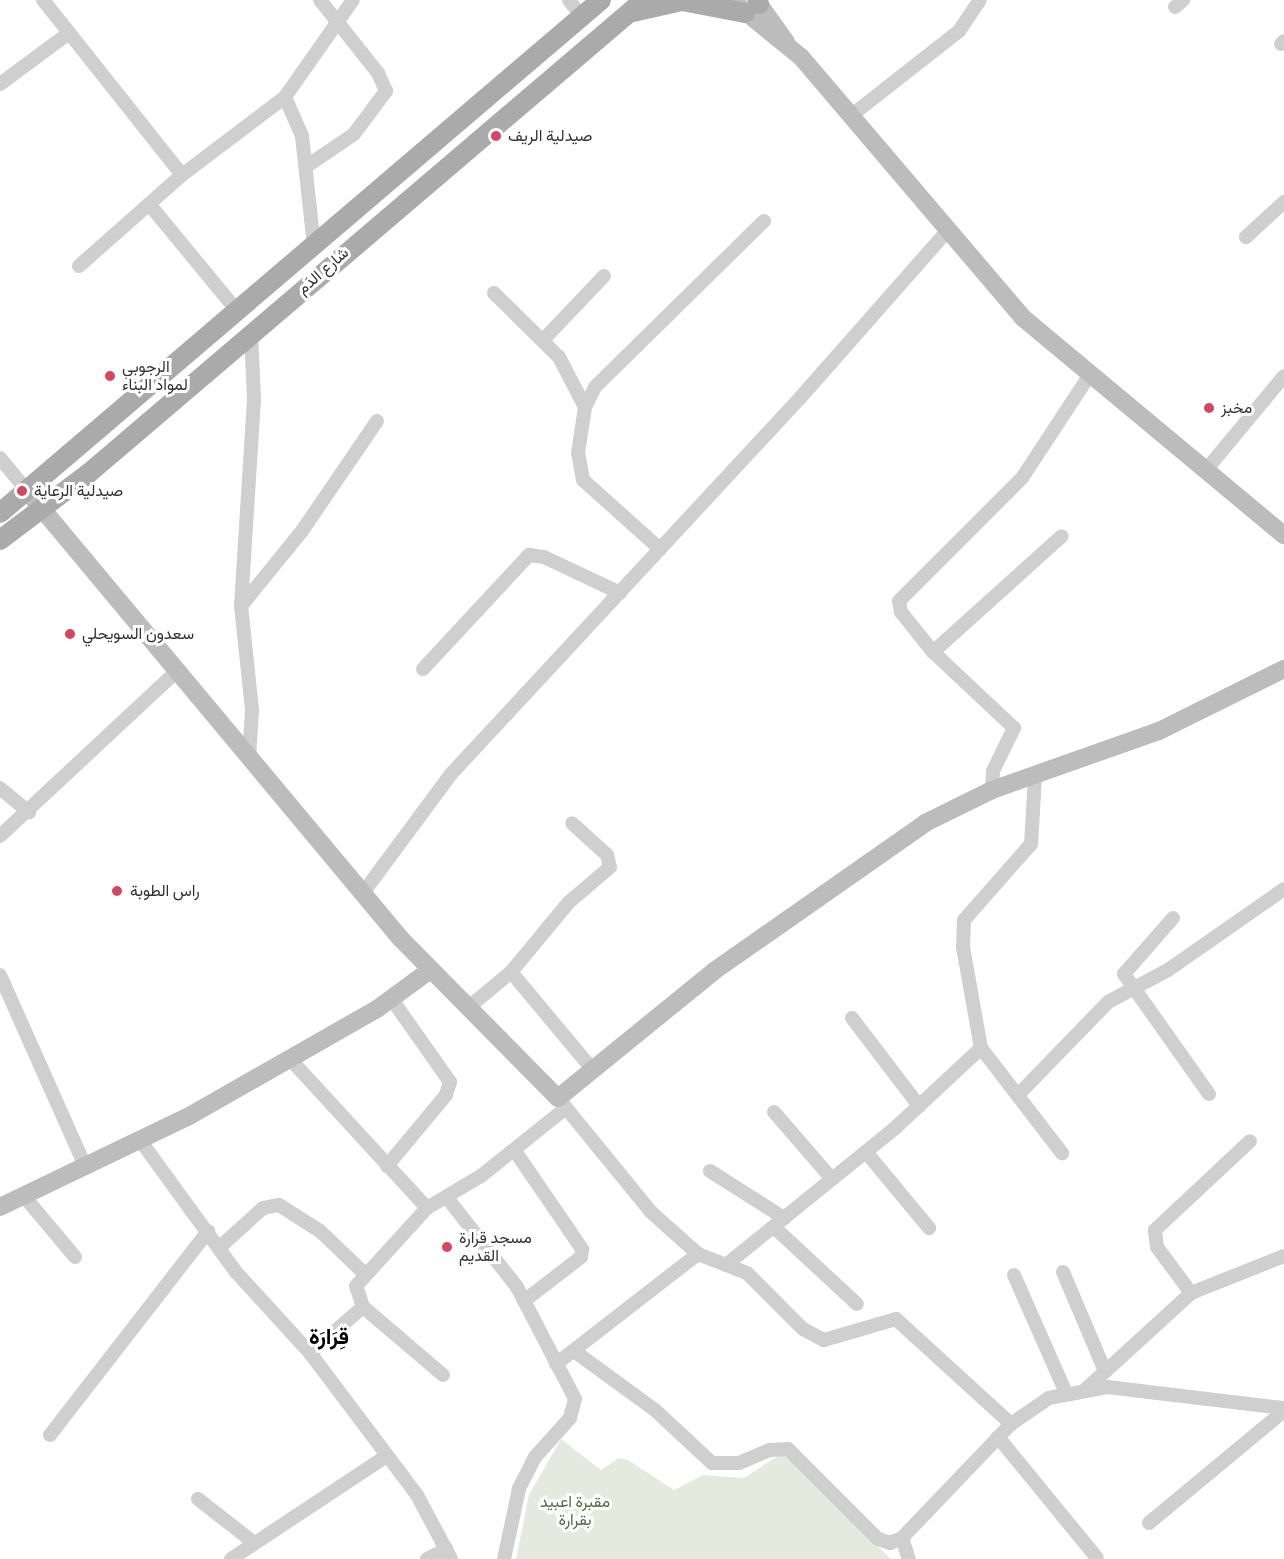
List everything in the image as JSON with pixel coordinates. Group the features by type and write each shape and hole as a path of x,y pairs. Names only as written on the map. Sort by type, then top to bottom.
{"main road":[{"name":"شارع الدَم","path":"0,513 28,492 601,0"},
{"name":"شارع الدَم","path":"0,540 43,509 644,0"},
{"path":"628,14 682,1 750,3"}],"street":[{"path":"43,0 182,175"},
{"path":"307,166 354,134 386,91 378,73 320,0"},
{"path":"79,266 182,175 285,97 339,24 353,0"},
{"path":"569,0 581,16"},
{"path":"852,115 959,31 980,0"},
{"path":"750,3 852,115 1022,316 1089,375 1284,535"},
{"path":"0,84 69,33"},
{"path":"285,97 299,126 307,166 314,247"},
{"path":"1246,237 1284,202"},
{"path":"149,204 238,312"},
{"path":"660,549 583,480 578,453 585,407 595,387 764,221"},
{"path":"363,893 451,774 620,593 948,230"},
{"path":"544,339 604,276"},
{"path":"494,293 544,339 566,366 585,407"},
{"path":"249,759 252,710 241,606 254,399 251,333"},
{"path":"992,790 993,771 1014,728 933,652 901,612 901,596 1022,478 1089,375"},
{"path":"1206,470 1284,376"},
{"path":"241,606 302,531 377,421"},
{"path":"0,458 176,672 363,893 430,970 469,1006 562,1103 651,1212 698,1254 747,1273 803,1329 824,1340 896,1319 1011,1424"},
{"path":"933,652 1062,536"},
{"path":"423,669 529,555 544,557 620,593"},
{"path":"443,1375 363,1307 356,1290 365,1274 427,1208 448,1199 515,1151 593,1070 714,971 804,906 925,824 992,790 1035,777 1159,731 1284,669"},
{"path":"0,836 29,812 176,672"},
{"path":"1035,777 1030,844 964,920 968,986 981,1048 1019,1094 1062,1153"},
{"path":"0,788 29,812"},
{"path":"469,1006 511,972 564,908 609,867 607,855 572,823"},
{"path":"1019,1094 1096,1012 1284,889"},
{"path":"1173,918 1125,971 1133,989 1209,1094"},
{"path":"0,1207 140,1140 291,1060 391,998 430,970"},
{"path":"511,972 593,1070"},
{"path":"0,975 85,1166"},
{"path":"387,1166 446,1095 450,1082 391,998"},
{"path":"852,1018 919,1106"},
{"path":"726,1265 866,1152 981,1048"},
{"path":"291,1060 427,1208"},
{"path":"774,1112 832,1179"},
{"path":"140,1140 220,1247 310,1353 385,1457 432,1515 449,1554 427,1559"},
{"path":"1191,1293 1157,1246 1155,1230 1250,1142"},
{"path":"515,1151 582,1250 581,1257 524,1301"},
{"path":"866,1152 929,1228"},
{"path":"710,1171 779,1222 857,1304"},
{"path":"24,1196 75,1257"},
{"path":"448,1199 494,1254 524,1301 556,1364 573,1389 574,1410 526,1474 511,1512 504,1559"},
{"path":"220,1247 263,1208 279,1205 320,1231 365,1274"},
{"path":"50,1435 208,1231"},
{"path":"556,1364 698,1254"},
{"path":"1086,1389 1191,1293 1284,1256"},
{"path":"1064,1272 1105,1371"},
{"path":"1014,1275 1066,1393"},
{"path":"310,1353 363,1307"},
{"path":"574,1351 656,1410 712,1463 739,1463 769,1450 789,1449 879,1539 890,1543 902,1538 1011,1424 1037,1404 1066,1393 1086,1389 1148,1389 1284,1409"},
{"path":"1149,1523 1284,1409"},
{"path":"998,1437 1097,1558"},
{"path":"231,1559 253,1542 385,1457"},
{"path":"198,1499 253,1542"},
{"path":"902,1538 909,1559"}],"green space":[{"name":"مقبرة اعبيد بقرارة","path":"561,1439 601,1470 619,1458 628,1460 674,1490 703,1475 744,1478 782,1453 891,1559 516,1559 529,1495"}],"place":[{"name":"صيدلية الريف","path":"496,136"},
{"name":"الرجوبي لمواد البناء","path":"110,376"},
{"name":"مخبز","path":"1209,408"},
{"name":"صيدلية الرعاية","path":"22,491"},
{"name":"سعدون السويحلي","path":"70,634"},
{"name":"راس الطوبة","path":"117,891"},
{"name":"مسجد قرارة القديم","path":"447,1247"}],"district":[{"name":"قِرَارَة","path":"329,1337"}]}
